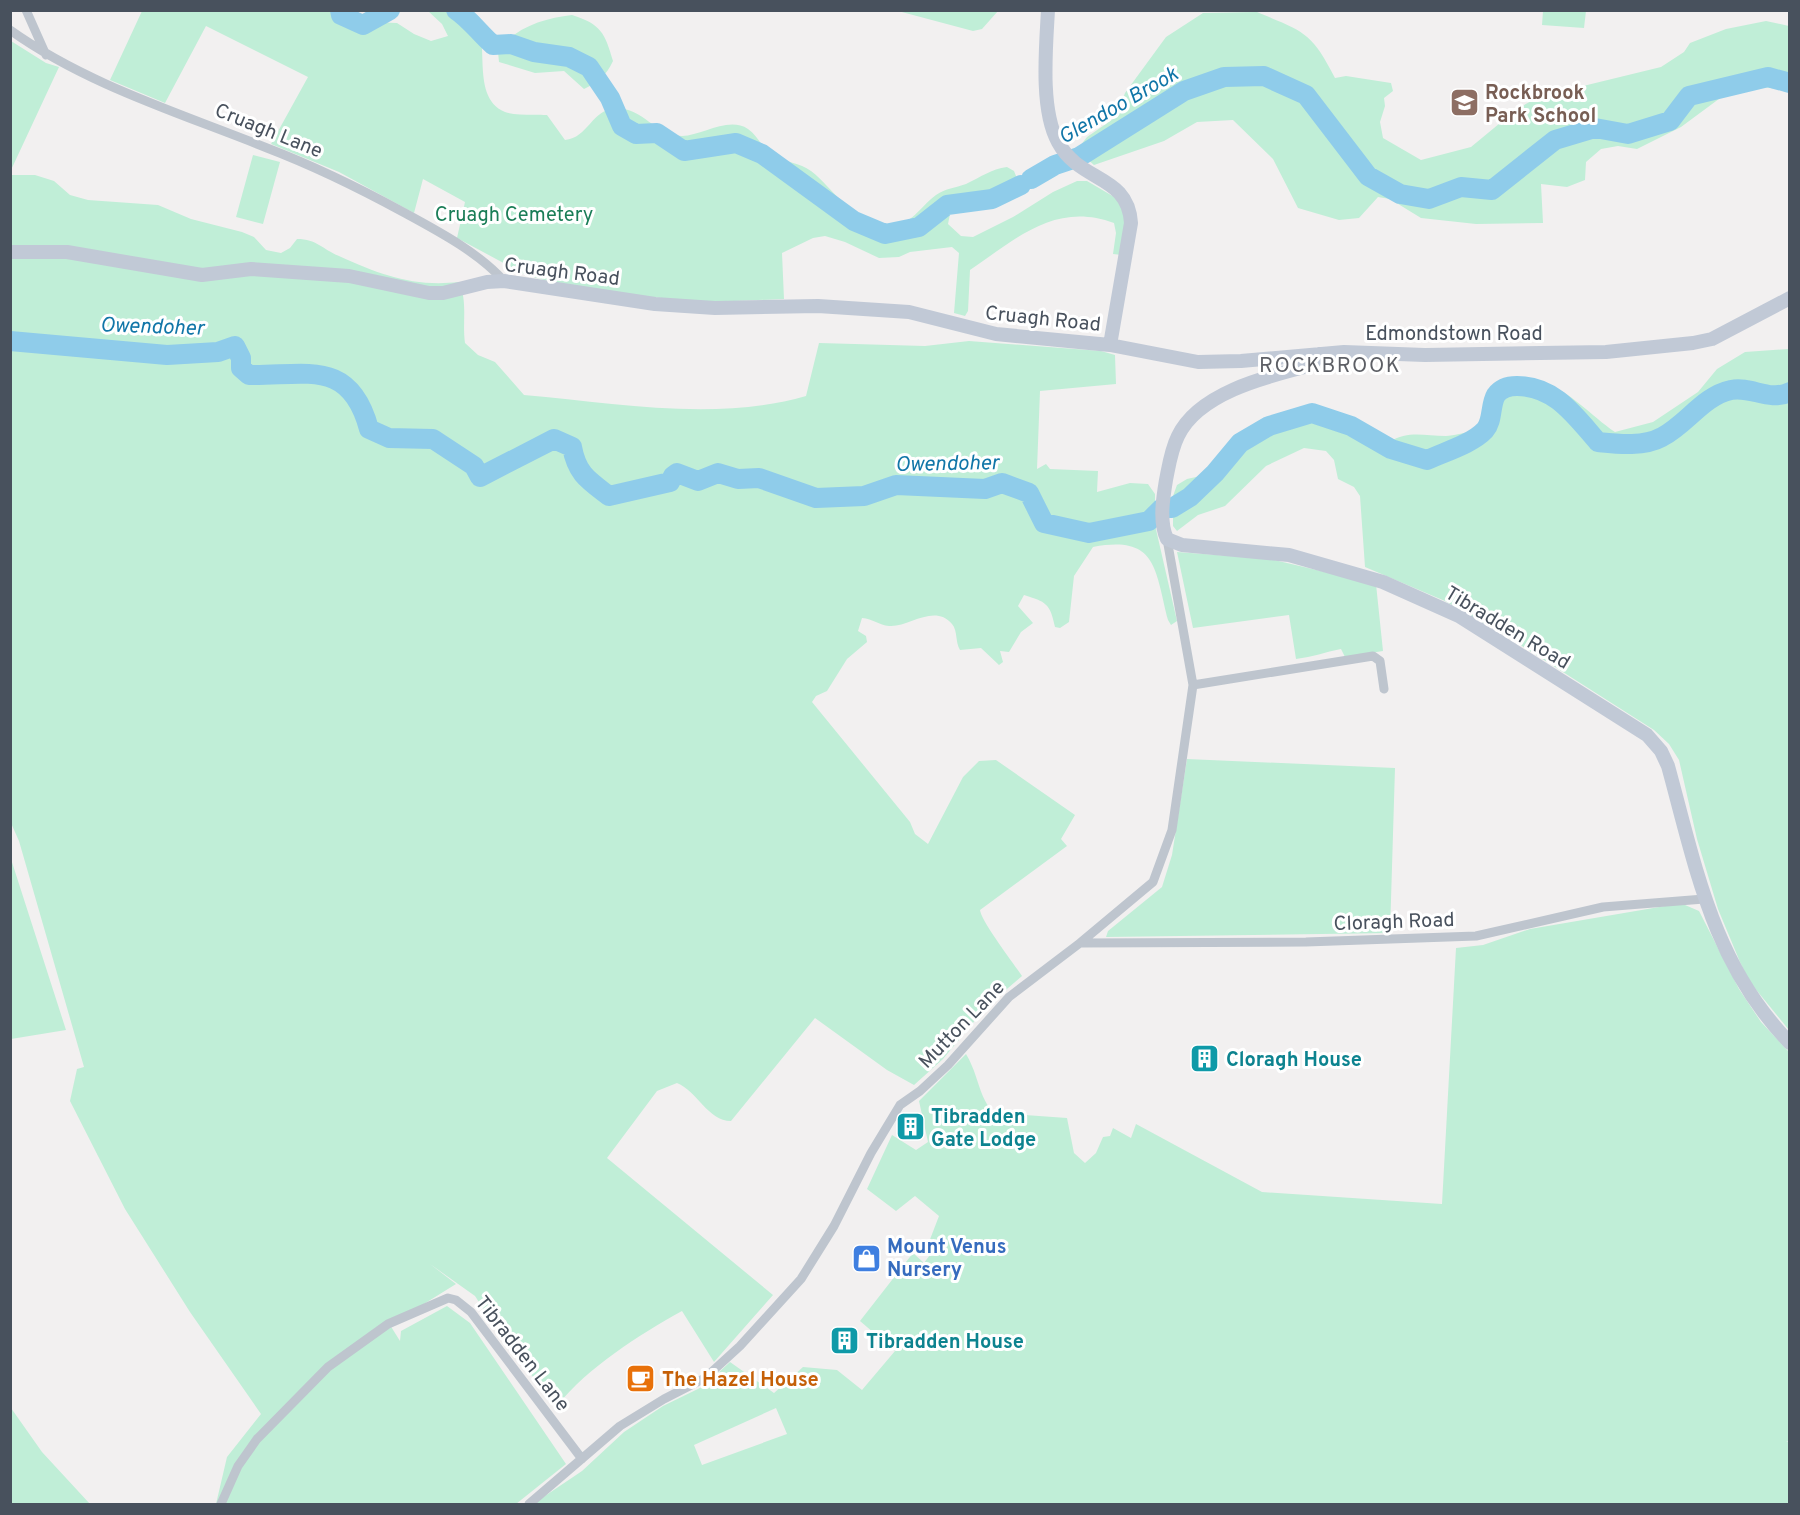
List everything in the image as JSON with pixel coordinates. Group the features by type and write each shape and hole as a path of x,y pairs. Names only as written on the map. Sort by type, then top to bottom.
{"main road":[{"path":"1048,10 1047,82 1051,119 1058,142 1079,168 1118,189 1130,207 1131,223 1110,345"},
{"name":"Cruagh Road","path":"10,252 67,252 202,275 251,269 349,276 429,293 443,293 488,282 504,281 655,304 715,308 818,306 875,309 909,312 996,334 1110,345"},
{"name":"Edmondstown Road","path":"1110,345 1198,362 1319,354 1606,352 1712,339 1790,298"},
{"path":"1167,539 1163,524 1164,492 1171,455 1179,433 1201,410 1221,394 1274,374 1312,365 1319,354"},
{"name":"Tibradden Road","path":"1167,539 1182,545 1289,555 1383,582 1459,616 1647,735 1661,751 1668,766 1704,899 1732,966 1767,1020 1790,1043"}],"street":[{"path":"26,10 46,55"},
{"name":"Cruagh Lane","path":"10,30 46,55 166,110 267,148 358,187 436,230 492,268 504,281"},
{"name":"Mutton Lane","path":"529,1504 620,1426 664,1399 705,1378 740,1346 803,1276 834,1226 871,1153 900,1105 920,1091 948,1065 1009,997 1080,943 1153,882 1172,830 1193,685 1180,597 1167,539"},
{"path":"1193,685 1373,656 1380,661 1384,689"},
{"name":"Cloragh Road","path":"1080,943 1295,942 1476,936 1603,907 1704,899"},
{"name":"Tibradden Lane","path":"221,1504 238,1466 257,1439 328,1367 388,1324 448,1298 456,1300 471,1312 582,1459"}],"green space":[{"name":"Cruagh Cemetery","path":"142,11 344,11 373,22 397,23 431,41 448,36 442,24 428,11 470,11 481,33 484,79 487,92 494,104 509,113 547,115 565,140 579,134 601,113 616,108 634,112 673,135 690,135 724,126 740,126 748,129 773,155 811,171 853,211 873,222 884,224 902,223 947,189 966,184 991,171 1007,167 1014,171 1018,181 1012,187 996,196 950,214 948,224 961,236 973,237 1013,217 1053,192 1077,181 1087,181 1116,198 1126,214 1122,255 1113,254 1116,233 1114,223 1093,217 1055,220 1020,236 970,270 968,311 965,316 954,313 959,253 952,247 910,252 899,257 879,258 845,242 825,236 813,238 782,253 784,299 712,302 649,297 555,283 526,275 457,238 465,202 423,179 414,213 339,172 271,144 308,77 206,26 165,103 110,80"},
{"path":"898,11 998,11 982,29 973,31"},
{"path":"1543,11 1586,11 1584,28 1542,25"},
{"path":"1257,12 1305,35 1327,62 1335,78 1346,76 1391,83 1393,91 1384,98 1385,106 1380,122 1383,138 1421,160 1471,147 1517,109 1551,90 1579,87 1661,67 1684,52 1690,43 1726,29 1766,21 1789,26 1789,91 1751,85 1727,93 1681,127 1637,149 1618,146 1601,149 1586,162 1585,180 1567,187 1541,184 1543,223 1476,224 1421,218 1390,199 1378,197 1359,218 1339,220 1298,208 1273,159 1233,120 1197,122 1164,141 1094,165 1077,150 1087,137 1116,117 1125,93 1166,37 1203,13"},
{"path":"572,15 596,26 610,51 613,61 604,75 593,84 584,89 564,71 535,73 499,62 498,52 504,44 521,31 540,22"},
{"path":"11,41 46,63 59,67 11,170"},
{"path":"253,155 280,162 263,224 236,217"},
{"path":"11,175 35,175 54,181 70,195 88,200 158,205 191,219 254,237 266,250 281,253 290,248 297,239 304,239 383,274 427,283 459,282 464,305 465,343 478,355 495,362 524,395 666,408 737,408 772,404 806,396 819,343 925,346 969,341 1101,351 1115,355 1116,384 1040,391 1037,469 1046,464 1050,469 1098,471 1097,492 1130,483 1148,484 1155,494 1155,525 1177,621 1171,625 1168,620 1155,571 1150,560 1141,551 1130,546 1093,547 1074,576 1069,622 1060,628 1055,627 1049,608 1042,602 1024,595 1018,606 1033,623 1021,632 1009,652 1000,651 1003,662 999,665 981,648 960,650 954,627 945,618 929,616 889,626 862,618 858,631 866,636 867,642 847,659 827,691 816,696 812,702 910,822 915,834 928,844 963,777 979,761 996,760 1075,815 1061,839 1067,846 980,910 992,933 1022,976 987,1006 943,1059 914,1085 887,1070 815,1018 731,1121 716,1116 691,1092 677,1083 657,1091 607,1158 773,1295 714,1362 682,1311 632,1341 599,1365 557,1406 506,1344 475,1296 430,1264 456,1284 390,1325 400,1341 401,1331 447,1306 470,1323 566,1464 516,1504 216,1504 227,1457 261,1414 190,1312 125,1209 70,1101 77,1069 84,1067 19,841 11,823"},
{"path":"1789,349 1789,1030 1749,981 1740,962 1718,909 1697,839 1679,760 1669,744 1654,730 1503,634 1445,601 1365,567 1360,496 1354,487 1338,479 1334,460 1326,451 1304,448 1266,466 1225,506 1198,515 1177,531 1173,526 1173,496 1177,485 1187,479 1205,475 1217,465 1231,461 1263,426 1278,417 1314,409 1332,410 1350,418 1367,433 1389,442 1403,436 1417,434 1446,436 1484,427 1491,395 1498,387 1508,383 1536,382 1562,391 1615,432 1653,422 1698,392 1717,369 1745,352"},
{"path":"1177,552 1270,559 1376,584 1383,651 1345,657 1341,649 1296,659 1289,615 1193,628"},
{"path":"1187,759 1395,768 1390,933 1106,937 1108,931 1162,887 1172,855"},
{"path":"10,856 66,1030 11,1039 10,1039"},
{"path":"1671,905 1685,905 1699,911 1739,989 1761,1022 1789,1052 1790,1441 1786,1441 1789,1442 1789,1504 533,1504 582,1471 624,1432 663,1406 704,1386 730,1362 774,1393 803,1367 837,1370 862,1390 895,1351 860,1321 913,1253 924,1263 935,1248 929,1242 939,1216 915,1196 896,1211 867,1189 892,1135 916,1150 928,1142 919,1101 966,1054 983,1096 994,1113 1017,1126 1025,1115 1067,1118 1074,1153 1085,1163 1096,1153 1103,1137 1110,1136 1113,1128 1131,1138 1136,1124 1262,1192 1442,1204 1456,948 1483,945 1530,929","holes":["776,1408 787,1434 702,1465 694,1445"]},
{"path":"11,1408 42,1452 90,1504 11,1504"}],"waterway":[{"name":"Glendoo Brook","path":"340,10 341,15 363,25 390,10"},
{"name":"Glendoo Brook","path":"456,10 493,45 511,44 534,52 569,57 589,67 610,98 622,126 636,134 657,133 684,151 736,143 762,154 854,221 885,234 919,227 947,205 992,199 1021,185"},
{"name":"Glendoo Brook","path":"1031,179 1055,165 1079,157 1184,91 1224,77 1264,76 1306,95 1368,176 1400,194 1429,199 1461,187 1492,190 1555,140 1595,128 1628,134 1670,121 1689,96 1768,77 1790,83"},
{"name":"Owendoher","path":"10,341 167,355 218,352 235,346 241,358 241,368 249,375 307,374 338,381 350,391 361,406 369,429 389,438 433,439 474,466 480,477 554,439 572,447 577,464 584,476 609,496 670,482 677,473 698,481 718,473 738,479 759,478 816,498 864,496 896,485 985,489 1002,483 1029,493 1044,523 1089,533 1149,521 1162,508 1172,508 1190,497 1215,473 1240,443 1269,426 1312,413 1351,426 1391,449 1427,460 1465,444 1485,430 1496,395 1511,386 1530,387 1542,391 1563,404 1598,442 1622,444 1639,444 1662,437 1703,404 1721,393 1739,389 1768,395 1782,395 1790,392"}],"place":[{"name":"Rockbrook Park School","path":"1464,103"},
{"name":"Cloragh House","path":"1205,1059"},
{"name":"Tibradden Gate Lodge","path":"910,1127"},
{"name":"Mount Venus Nursery","path":"866,1258"},
{"name":"Tibradden House","path":"845,1341"},
{"name":"The Hazel House","path":"641,1379"}],"district":[{"name":"ROCKBROOK","path":"1330,365"}]}
